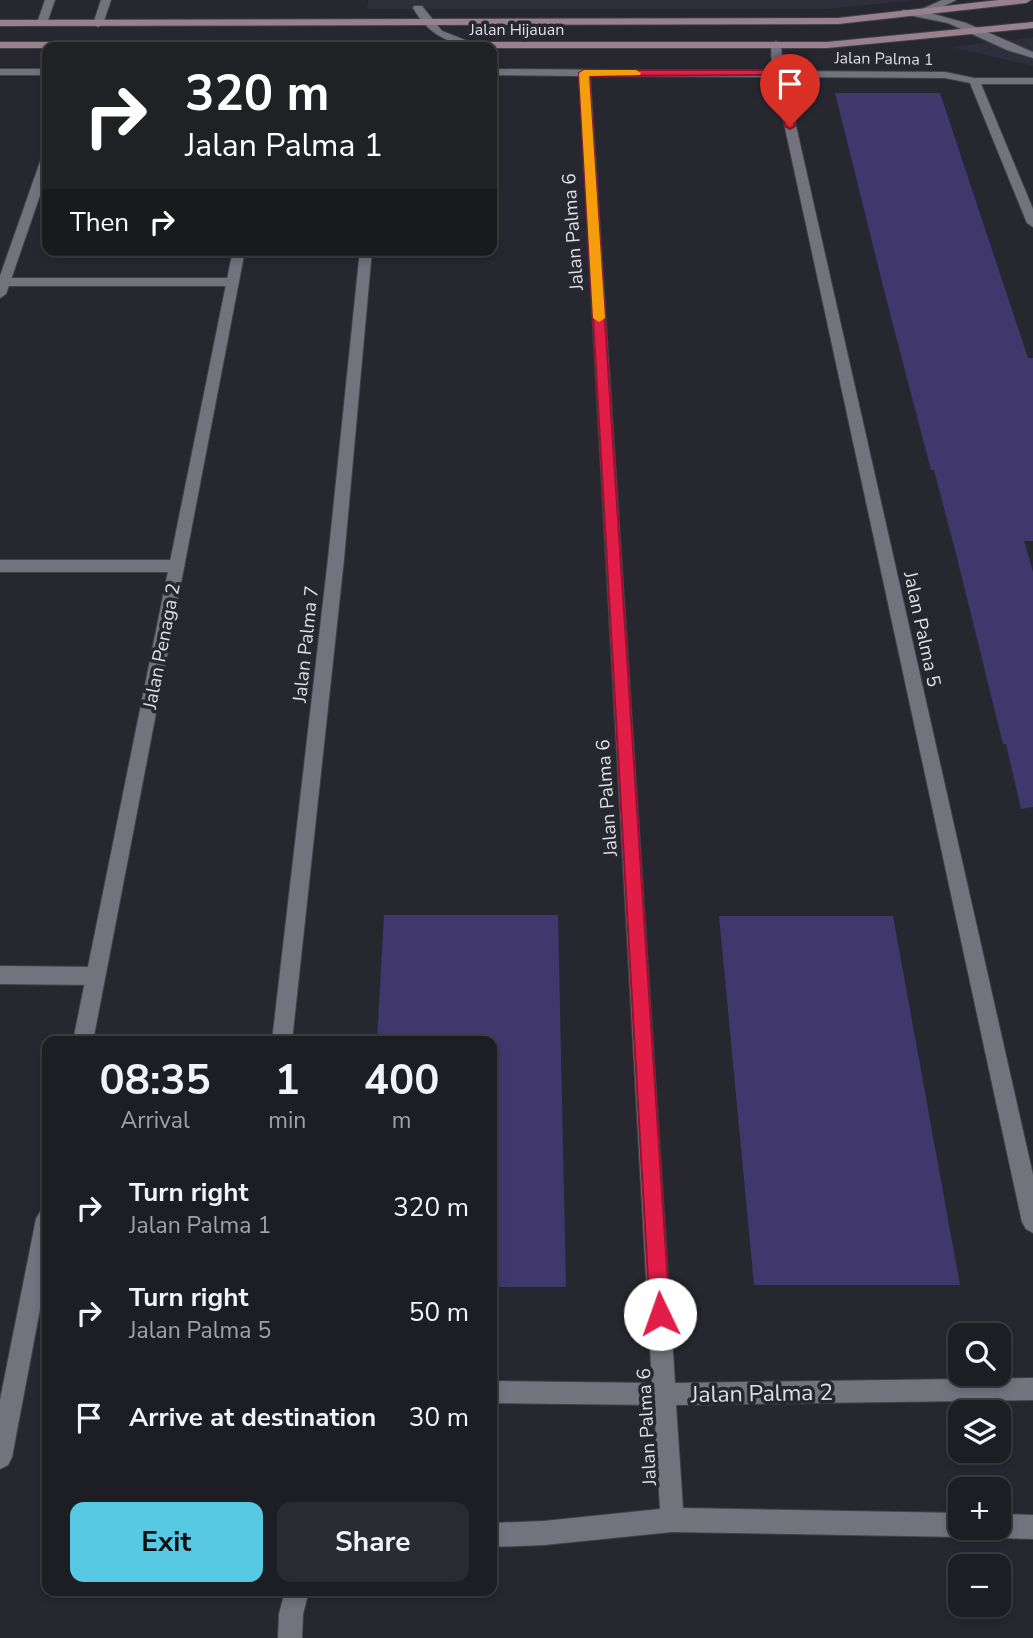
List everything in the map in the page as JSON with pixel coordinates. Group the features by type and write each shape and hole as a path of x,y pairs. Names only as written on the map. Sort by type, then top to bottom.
{"street":[{"path":"42,23 50,0"},
{"path":"99,24 106,0"},
{"path":"926,11 951,0"},
{"name":"Jalan Hijauan","path":"0,23 838,21 1026,0"},
{"path":"414,4 432,30 444,38 461,42"},
{"path":"414,4 443,21"},
{"path":"903,13 936,17 975,30 993,42 1033,55"},
{"name":"Jalan Hijauan","path":"497,44 866,43 1033,24"},
{"name":"Jalan Palma 5","path":"776,44 778,72 1033,1222"},
{"name":"Jalan Hijauan","path":"0,45 42,45"},
{"path":"0,72 42,72"},
{"path":"497,72 584,73"},
{"name":"Jalan Palma 1","path":"584,73 778,72 946,75 974,81 1033,81"},
{"name":"Jalan Palma 6","path":"584,73 672,1520"},
{"path":"974,81 1033,223"},
{"path":"42,173 1,286 233,282"},
{"name":"Jalan Penaga 2","path":"84,1036 238,256"},
{"name":"Jalan Palma 7","path":"283,1036 335,573 365,256"},
{"path":"0,566 177,566"},
{"path":"0,975 96,976"},
{"path":"0,1457 42,1244"},
{"name":"Jalan Palma 2","path":"497,1392 665,1394 1033,1389"},
{"path":"497,1535 544,1533 672,1520 948,1525"},
{"path":"1011,1526 1033,1527"},
{"path":"290,1638 291,1614 296,1596"}],"shaded area":[{"path":"368,0 914,0 828,9 367,9"},
{"path":"1033,37 1033,66 951,47 993,42"}],"building":[{"path":"835,93 940,93 1028,358 1033,358 1033,541 1024,541 1033,572 1033,807 1021,809 934,470 931,470 886,298"},
{"path":"384,915 558,915 566,1287 497,1287 497,1036 377,1036"},
{"path":"719,916 893,916 960,1285 754,1285"}],"slow traffic":[{"path":"599,318 584,73 636,73"}],"route":[{"path":"660,1314 584,73 778,72 790,126"}]}
